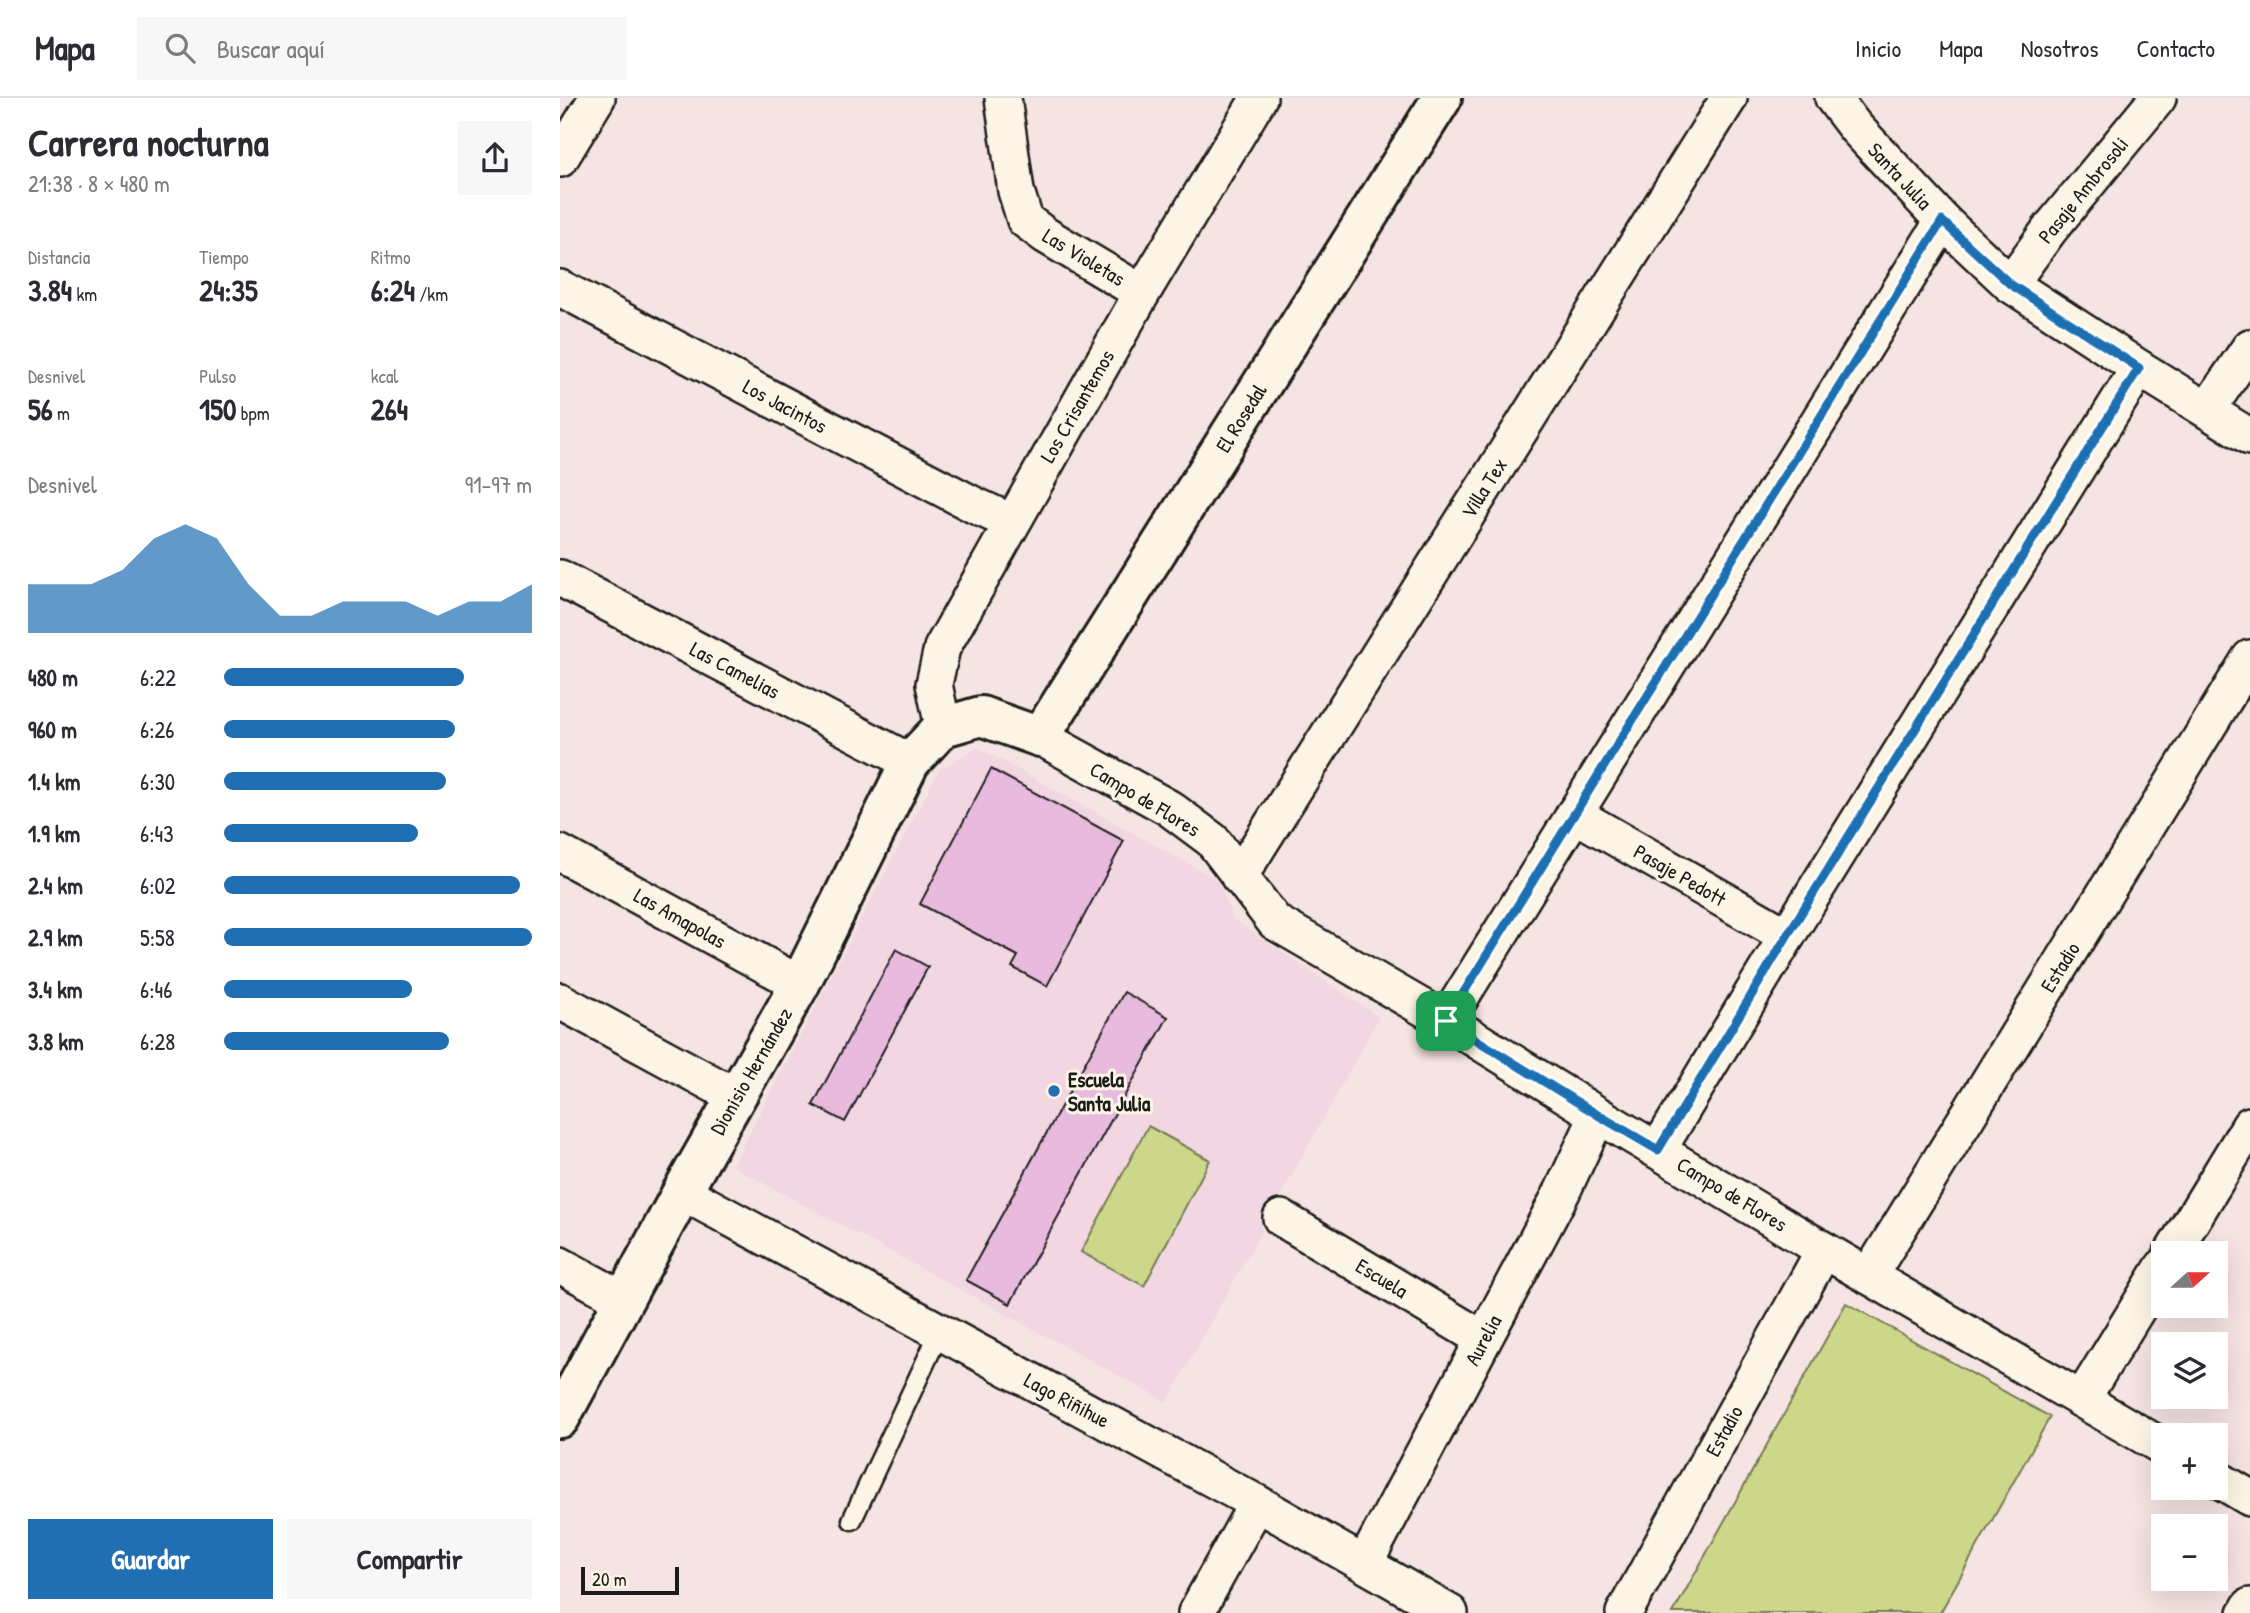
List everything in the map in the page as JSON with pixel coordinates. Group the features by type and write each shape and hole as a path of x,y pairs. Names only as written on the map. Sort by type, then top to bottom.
{"street":[{"path":"560,159 597,98"},
{"name":"Las Violetas","path":"1003,98 1016,191 1025,220 1045,235 1142,293"},
{"name":"Los Crisantemos","path":"943,727 934,684 942,648 1142,293 1259,98"},
{"name":"El Rosedal","path":"1040,737 1442,98"},
{"name":"Villa Tex","path":"1239,877 1729,98"},
{"name":"Santa Julia","path":"1833,98 1855,127 1942,221 2010,284 2250,437"},
{"name":"Pasaje Ambrosoli","path":"2010,284 2050,229 2158,98"},
{"path":"1446,1021 1942,221"},
{"name":"Los Jacintos","path":"560,288 1011,523"},
{"path":"2207,409 2250,347"},
{"path":"1658,1150 1787,936 2139,368"},
{"name":"Las Camelias","path":"560,578 910,762"},
{"name":"Estadio","path":"1869,1276 2250,658"},
{"path":"943,727 981,716 1040,737"},
{"name":"Dionisio Hernández","path":"560,1418 682,1192 800,984 910,762 943,727"},
{"name":"Campo de Flores","path":"1040,737 1169,808 1212,840 1275,922 1446,1021 1824,1250 2151,1440"},
{"name":"Pasaje Pedott","path":"1574,814 1787,936"},
{"name":"Las Amapolas","path":"560,853 800,984"},
{"path":"560,1001 737,1097"},
{"name":"Aurelia","path":"1365,1563 1562,1192 1598,1115"},
{"path":"2179,1241 2250,1125"},
{"name":"Lago Riñihue","path":"682,1192 1257,1503 1450,1613"},
{"name":"Escuela","path":"1281,1218 1483,1339"},
{"name":"Estadio","path":"1624,1613 1824,1250"},
{"path":"560,1265 624,1300"},
{"path":"2082,1399 2151,1287"},
{"path":"2228,1485 2250,1498"},
{"path":"1196,1613 1257,1503"},
{"path":"2246,1613 2250,1606"}],"lane":[{"path":"852,1520 940,1331"}],"shaded area":[{"name":"Escuela Santa Julia","path":"977,747 1218,880 1233,919 1379,1017 1167,1402 732,1166 939,770"}],"green space":[{"path":"1148,1126 1210,1160 1144,1286 1081,1252"},
{"path":"1846,1303 2050,1417 1940,1613 1673,1613"}],"building":[{"path":"991,769 1124,841 1047,986 1012,967 1018,956 920,904"},
{"path":"896,949 928,967 845,1122 813,1105"},
{"path":"1124,992 1168,1017 1010,1304 966,1280"}],"place":[{"name":"Escuela Santa Julia","path":"1054,1091"}],"route":[{"path":"1942,221 2010,284 2139,368 1787,936 1658,1150 1446,1021 1942,221"}]}
